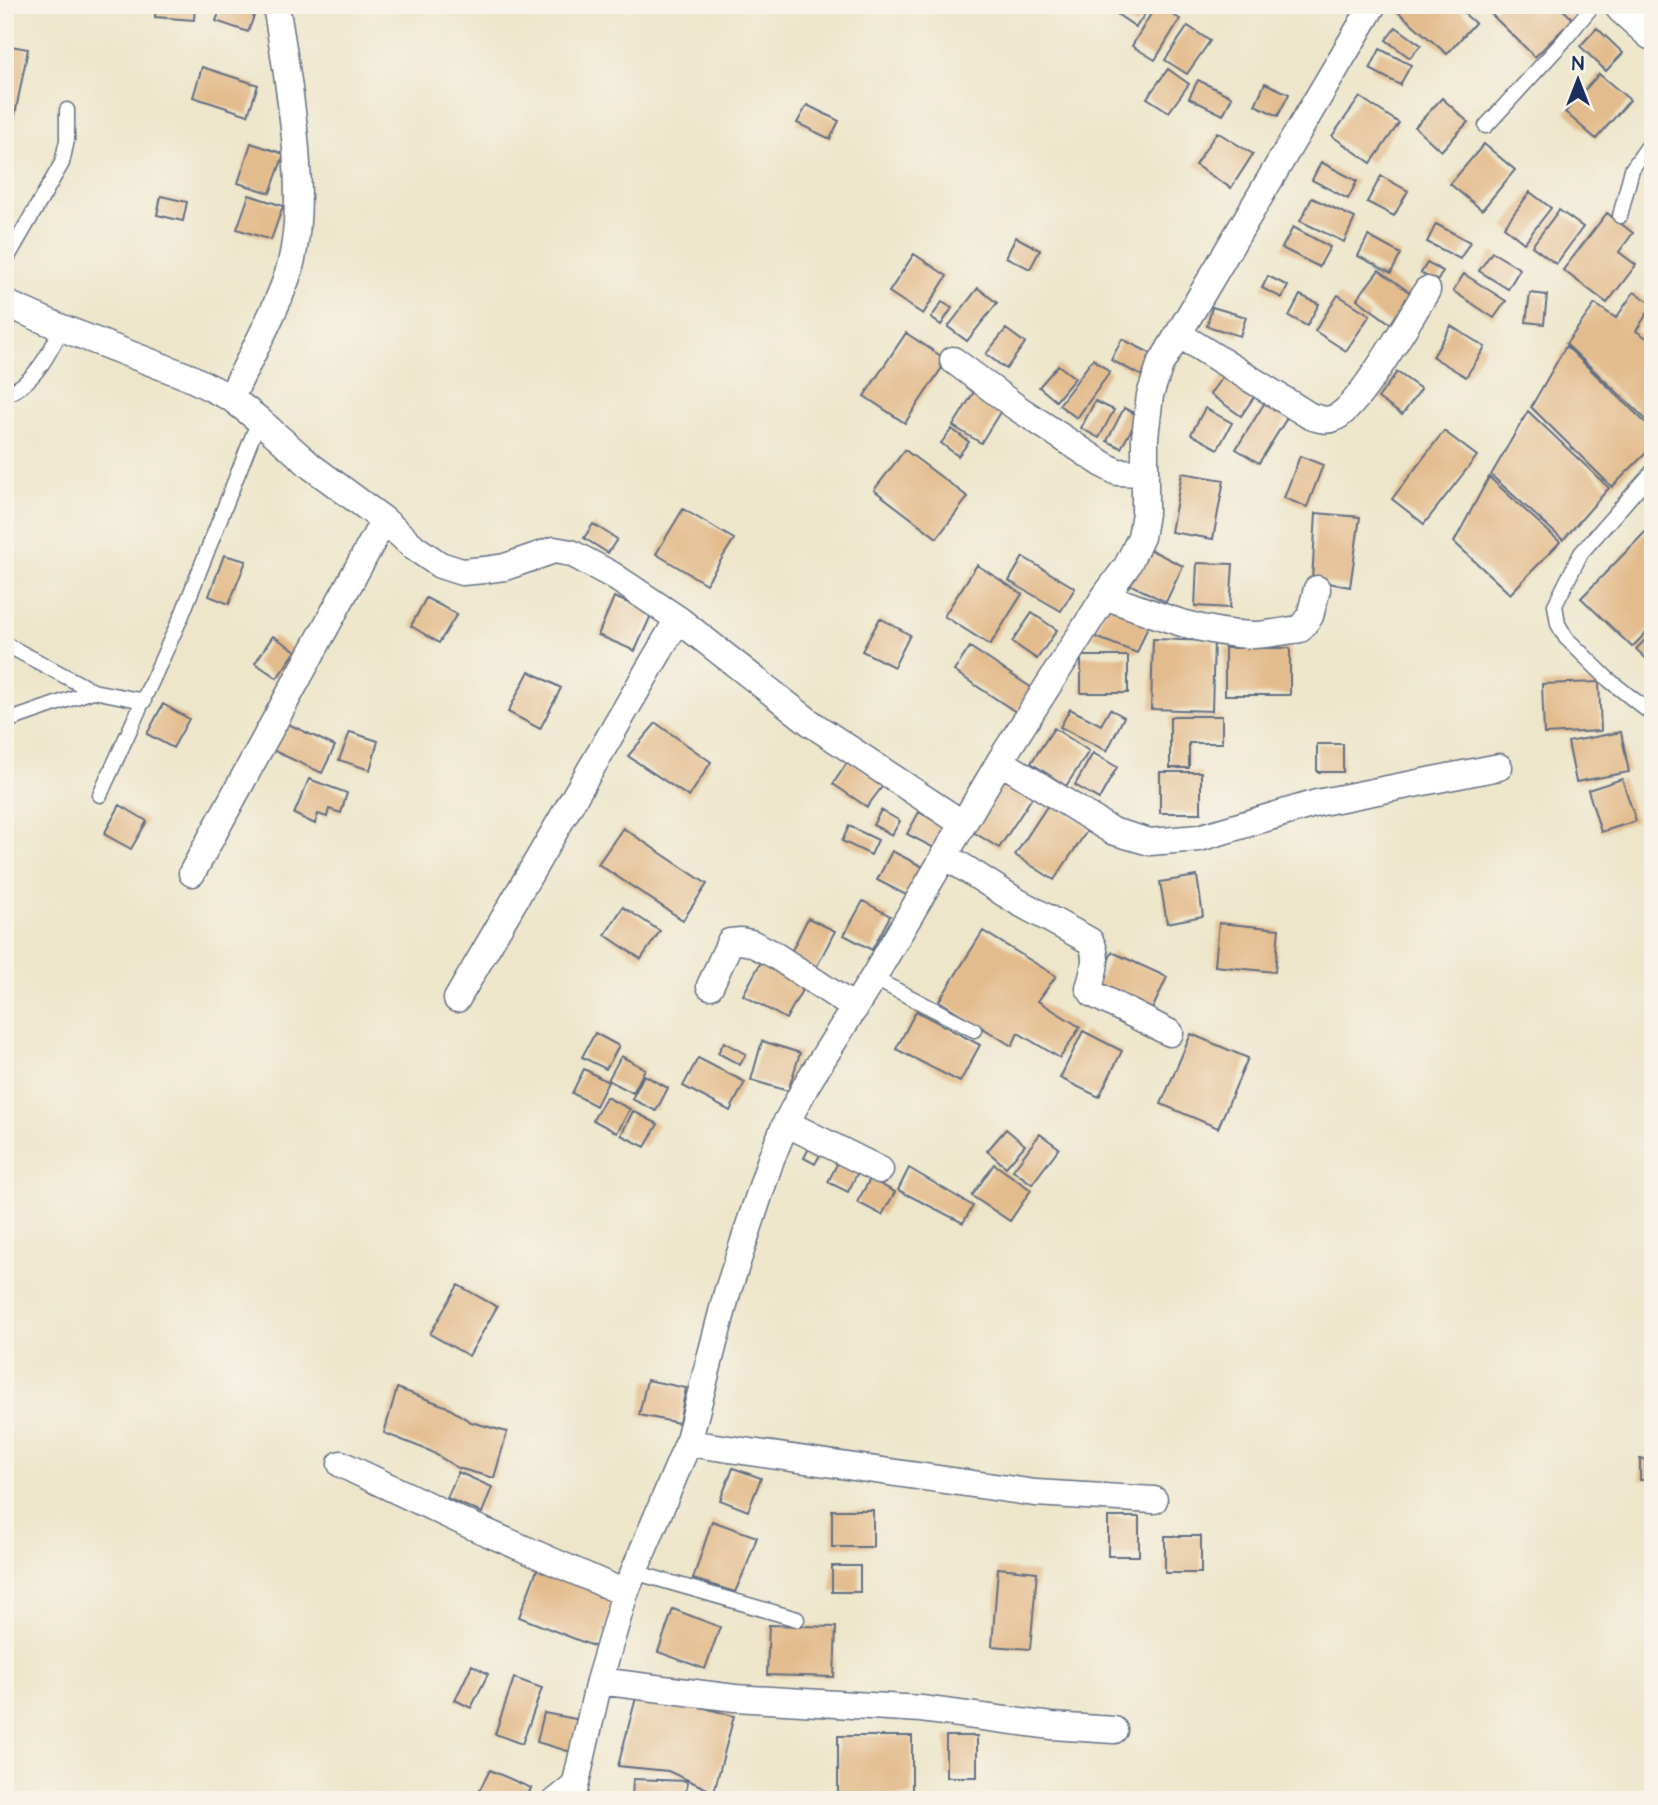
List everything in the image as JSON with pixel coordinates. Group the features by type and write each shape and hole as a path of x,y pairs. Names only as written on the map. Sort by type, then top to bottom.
{"highway":[{"path":"1624,5 1653,31"}],"street":[{"path":"231,398 288,275 296,230 296,168 289,88 276,5"},
{"path":"574,1789 599,1681 630,1582 688,1443 727,1293 771,1159 786,1123 1000,761 1127,566 1141,537 1145,513 1145,437 1150,395 1160,365 1373,5"},
{"path":"1180,335 1310,416 1324,420 1338,417 1348,408 1388,354 1427,290"},
{"path":"5,303 189,377 231,398 259,419 312,467 440,565 462,572 505,567 554,550 571,553 612,575 678,620 812,724 963,824"},
{"path":"953,360 1016,407 1104,465 1117,472 1145,473"},
{"path":"191,873 384,520"},
{"path":"1105,596 1173,621 1216,631 1253,635 1300,629 1310,616 1317,589"},
{"path":"457,999 678,620"},
{"path":"1000,761 1112,831 1150,842 1199,838 1317,803 1499,767"},
{"path":"944,855 1018,902 1090,941 1096,950 1089,988 1093,994 1170,1033"},
{"path":"710,986 730,942 741,941 773,954 855,1008"},
{"path":"786,1123 880,1170"},
{"path":"688,1443 1035,1493 1154,1500"},
{"path":"341,1464 463,1522 630,1582"},
{"path":"599,1681 734,1698 921,1709 1052,1726 1114,1730"}],"lane":[{"path":"1486,126 1593,5"},
{"path":"5,262 62,163 67,140 67,110"},
{"path":"1620,216 1632,169 1653,139"},
{"path":"5,394 26,383 52,349 62,328"},
{"path":"100,795 182,615 259,419"},
{"path":"1653,471 1581,553 1555,605 1558,624 1566,638 1609,680 1653,715"},
{"path":"5,644 93,691 144,701"},
{"path":"13,719 93,691"},
{"path":"873,978 974,1030"},
{"path":"630,1582 797,1619"},
{"path":"548,1800 574,1789"}],"building":[{"path":"156,5 195,5 194,20 155,17"},
{"path":"222,5 258,5 248,32 216,21"},
{"path":"1118,5 1151,5 1136,27 1114,12"},
{"path":"1156,5 1180,19 1155,60 1132,46"},
{"path":"1390,5 1454,5 1475,23 1447,54"},
{"path":"1498,5 1558,5 1573,19 1535,57 1490,13"},
{"path":"1188,26 1210,41 1187,74 1165,60"},
{"path":"1396,27 1421,45 1410,58 1386,40"},
{"path":"1597,28 1623,53 1606,71 1580,46"},
{"path":"5,45 28,49 12,130 5,129"},
{"path":"1380,49 1411,65 1400,85 1370,69"},
{"path":"202,67 258,85 248,115 193,97"},
{"path":"1168,69 1189,84 1169,112 1147,98"},
{"path":"1599,74 1630,100 1596,139 1565,112"},
{"path":"1198,80 1232,97 1223,115 1189,98"},
{"path":"1265,83 1289,94 1278,116 1255,105"},
{"path":"1360,97 1399,123 1371,163 1332,136"},
{"path":"1442,98 1468,122 1441,151 1415,127"},
{"path":"807,105 839,121 830,139 797,123"},
{"path":"1217,132 1253,154 1231,188 1195,165"},
{"path":"251,143 284,154 270,193 238,183"},
{"path":"1484,144 1515,170 1482,210 1450,184"},
{"path":"1321,162 1357,181 1348,199 1312,180"},
{"path":"1381,176 1408,191 1394,216 1367,202"},
{"path":"1530,192 1551,208 1524,243 1504,227"},
{"path":"249,195 283,206 271,240 237,229"},
{"path":"161,196 187,202 183,221 157,215"},
{"path":"1312,198 1355,218 1344,242 1300,221"},
{"path":"1559,210 1583,227 1556,264 1532,246"},
{"path":"1607,213 1633,233 1619,252 1636,265 1607,303 1563,270"},
{"path":"1436,224 1470,242 1460,259 1427,242"},
{"path":"1293,227 1330,247 1319,267 1282,248"},
{"path":"1368,236 1401,254 1391,273 1358,256"},
{"path":"1016,237 1040,250 1030,269 1006,257"},
{"path":"1492,252 1520,269 1508,289 1479,271"},
{"path":"914,254 947,276 923,314 889,292"},
{"path":"1427,263 1443,271 1437,282 1421,273"},
{"path":"1379,270 1413,295 1391,324 1357,299"},
{"path":"1464,274 1506,301 1494,318 1453,291"},
{"path":"1268,276 1288,286 1282,298 1262,288"},
{"path":"978,288 997,303 967,341 948,327"},
{"path":"1634,292 1653,304 1636,331 1653,342 1653,426 1566,344 1595,304 1616,318"},
{"path":"1530,293 1547,295 1544,324 1526,322"},
{"path":"1300,295 1319,304 1307,326 1289,316"},
{"path":"1338,295 1370,315 1346,351 1315,331"},
{"path":"942,302 952,308 941,325 931,318"},
{"path":"1212,307 1246,317 1240,336 1207,326"},
{"path":"1451,326 1485,347 1466,377 1433,357"},
{"path":"1006,329 1025,343 1006,369 986,354"},
{"path":"906,333 947,360 905,423 864,396"},
{"path":"1122,339 1160,358 1148,379 1111,360"},
{"path":"1566,346 1653,430 1653,446 1612,487 1531,407"},
{"path":"1093,359 1110,372 1077,418 1059,405"},
{"path":"1058,365 1075,378 1056,401 1039,387"},
{"path":"1397,372 1421,389 1402,415 1378,398"},
{"path":"1225,373 1256,394 1241,416 1210,394"},
{"path":"977,387 1005,404 981,443 953,426"},
{"path":"1267,399 1290,413 1259,463 1236,449"},
{"path":"1095,401 1114,410 1099,438 1081,428"},
{"path":"1124,408 1139,416 1121,448 1107,441"},
{"path":"1205,408 1232,423 1218,449 1191,434"},
{"path":"1528,411 1609,488 1563,540 1491,475"},
{"path":"952,429 969,442 958,456 941,443"},
{"path":"1444,431 1477,456 1424,524 1392,499"},
{"path":"905,450 968,497 937,538 874,490"},
{"path":"1300,456 1323,465 1307,507 1284,498"},
{"path":"1182,473 1224,480 1213,539 1171,532"},
{"path":"1489,477 1560,542 1510,594 1454,542"},
{"path":"683,509 734,539 706,584 656,554"},
{"path":"1316,513 1360,517 1350,587 1312,580"},
{"path":"593,524 617,539 608,553 584,538"},
{"path":"1653,524 1653,626 1632,647 1581,598"},
{"path":"1143,546 1183,566 1166,602 1125,582"},
{"path":"224,555 246,561 229,604 209,596"},
{"path":"1023,557 1075,588 1061,611 1009,581"},
{"path":"1197,563 1233,564 1230,608 1195,606"},
{"path":"977,565 1022,594 990,645 944,616"},
{"path":"614,597 652,613 635,651 598,635"},
{"path":"426,598 457,614 439,643 411,626"},
{"path":"1107,604 1150,621 1137,653 1093,636"},
{"path":"1032,613 1057,630 1037,659 1012,642"},
{"path":"880,618 910,635 894,667 862,651"},
{"path":"1653,632 1653,665 1636,649"},
{"path":"273,636 296,651 277,678 255,663"},
{"path":"1153,639 1214,641 1212,711 1151,709"},
{"path":"970,647 1032,688 1016,712 954,671"},
{"path":"1225,648 1290,648 1290,695 1225,695"},
{"path":"1081,656 1128,656 1128,693 1081,693"},
{"path":"529,671 561,688 540,729 508,712"},
{"path":"1599,682 1601,731 1544,734 1542,684"},
{"path":"163,704 189,719 173,748 147,734"},
{"path":"1070,709 1101,725 1110,709 1124,717 1107,751 1060,727"},
{"path":"1222,716 1222,743 1189,743 1189,768 1170,768 1170,717"},
{"path":"284,722 335,746 322,773 270,749"},
{"path":"656,723 711,762 689,797 628,756"},
{"path":"1054,728 1089,751 1066,786 1031,763"},
{"path":"350,732 378,741 370,770 339,760"},
{"path":"1621,732 1629,772 1576,782 1568,742"},
{"path":"1317,744 1343,744 1343,772 1317,772"},
{"path":"1093,753 1117,767 1099,799 1075,785"},
{"path":"849,760 884,784 867,807 833,784"},
{"path":"1005,766 1039,787 999,848 965,827"},
{"path":"1160,772 1201,772 1201,813 1160,813"},
{"path":"309,779 347,793 341,813 329,809 327,817 318,814 315,824 294,814"},
{"path":"1622,779 1636,821 1601,832 1588,790"},
{"path":"1050,802 1089,828 1054,880 1015,855"},
{"path":"120,805 147,821 131,849 104,834"},
{"path":"881,810 900,821 892,835 873,825"},
{"path":"919,812 950,829 938,850 907,834"},
{"path":"849,826 878,840 871,855 842,841"},
{"path":"623,828 707,884 683,920 598,864"},
{"path":"892,851 925,868 910,897 877,880"},
{"path":"1197,876 1203,916 1167,923 1160,882"},
{"path":"863,901 890,916 872,950 844,935"},
{"path":"623,907 660,931 641,959 605,935"},
{"path":"808,918 835,931 815,970 789,956"},
{"path":"1219,923 1279,929 1275,972 1215,966"},
{"path":"983,931 1056,976 1038,1001 1080,1027 1060,1058 1018,1033 1012,1046 939,1001"},
{"path":"1112,952 1167,977 1151,1012 1096,988"},
{"path":"762,960 806,983 786,1019 743,995"},
{"path":"916,1011 980,1045 960,1082 896,1049"},
{"path":"1083,1031 1122,1051 1099,1097 1060,1078"},
{"path":"595,1033 619,1046 606,1069 582,1057"},
{"path":"1191,1034 1248,1058 1218,1128 1161,1104"},
{"path":"762,1041 800,1053 788,1091 751,1080"},
{"path":"724,1042 746,1054 740,1065 718,1053"},
{"path":"621,1056 645,1069 633,1093 608,1080"},
{"path":"698,1058 745,1082 730,1111 683,1086"},
{"path":"584,1069 608,1082 596,1106 572,1093"},
{"path":"644,1075 668,1088 656,1111 632,1099"},
{"path":"606,1097 630,1109 617,1133 593,1120"},
{"path":"633,1111 658,1124 645,1147 621,1135"},
{"path":"1006,1129 1025,1145 1006,1167 987,1151"},
{"path":"1040,1134 1059,1148 1032,1184 1013,1170"},
{"path":"812,1142 824,1148 815,1164 804,1158"},
{"path":"839,1160 859,1170 848,1192 828,1182"},
{"path":"994,1164 1031,1190 1010,1221 972,1196"},
{"path":"909,1168 973,1206 963,1223 898,1190"},
{"path":"870,1179 895,1192 882,1215 857,1202"},
{"path":"458,1285 497,1307 469,1356 430,1334"},
{"path":"647,1380 686,1388 679,1423 639,1415"},
{"path":"397,1388 445,1406 471,1422 507,1432 494,1478 458,1468 430,1451 384,1433"},
{"path":"1640,1459 1653,1460 1653,1480 1640,1480"},
{"path":"733,1468 761,1478 748,1511 720,1500"},
{"path":"458,1472 492,1487 482,1513 447,1498"},
{"path":"832,1510 873,1510 873,1547 832,1547"},
{"path":"1108,1517 1139,1517 1139,1556 1108,1556"},
{"path":"712,1521 757,1537 735,1592 693,1579"},
{"path":"1165,1536 1201,1536 1201,1573 1165,1573"},
{"path":"540,1562 620,1593 598,1648 519,1617"},
{"path":"832,1566 860,1566 860,1592 832,1592"},
{"path":"998,1568 1037,1572 1030,1649 992,1646"},
{"path":"673,1609 720,1627 705,1669 658,1652"},
{"path":"769,1625 836,1627 834,1677 767,1675"},
{"path":"472,1665 488,1674 471,1708 455,1700"},
{"path":"514,1678 542,1688 522,1744 495,1734"},
{"path":"638,1690 734,1716 714,1792 668,1771 618,1766"},
{"path":"544,1713 581,1720 571,1752 537,1742"},
{"path":"838,1736 912,1736 912,1796 838,1796"},
{"path":"946,1736 977,1736 977,1777 946,1777"},
{"path":"490,1770 531,1788 526,1800 501,1800 479,1791"},
{"path":"633,1779 687,1781 686,1800 632,1800"}]}
